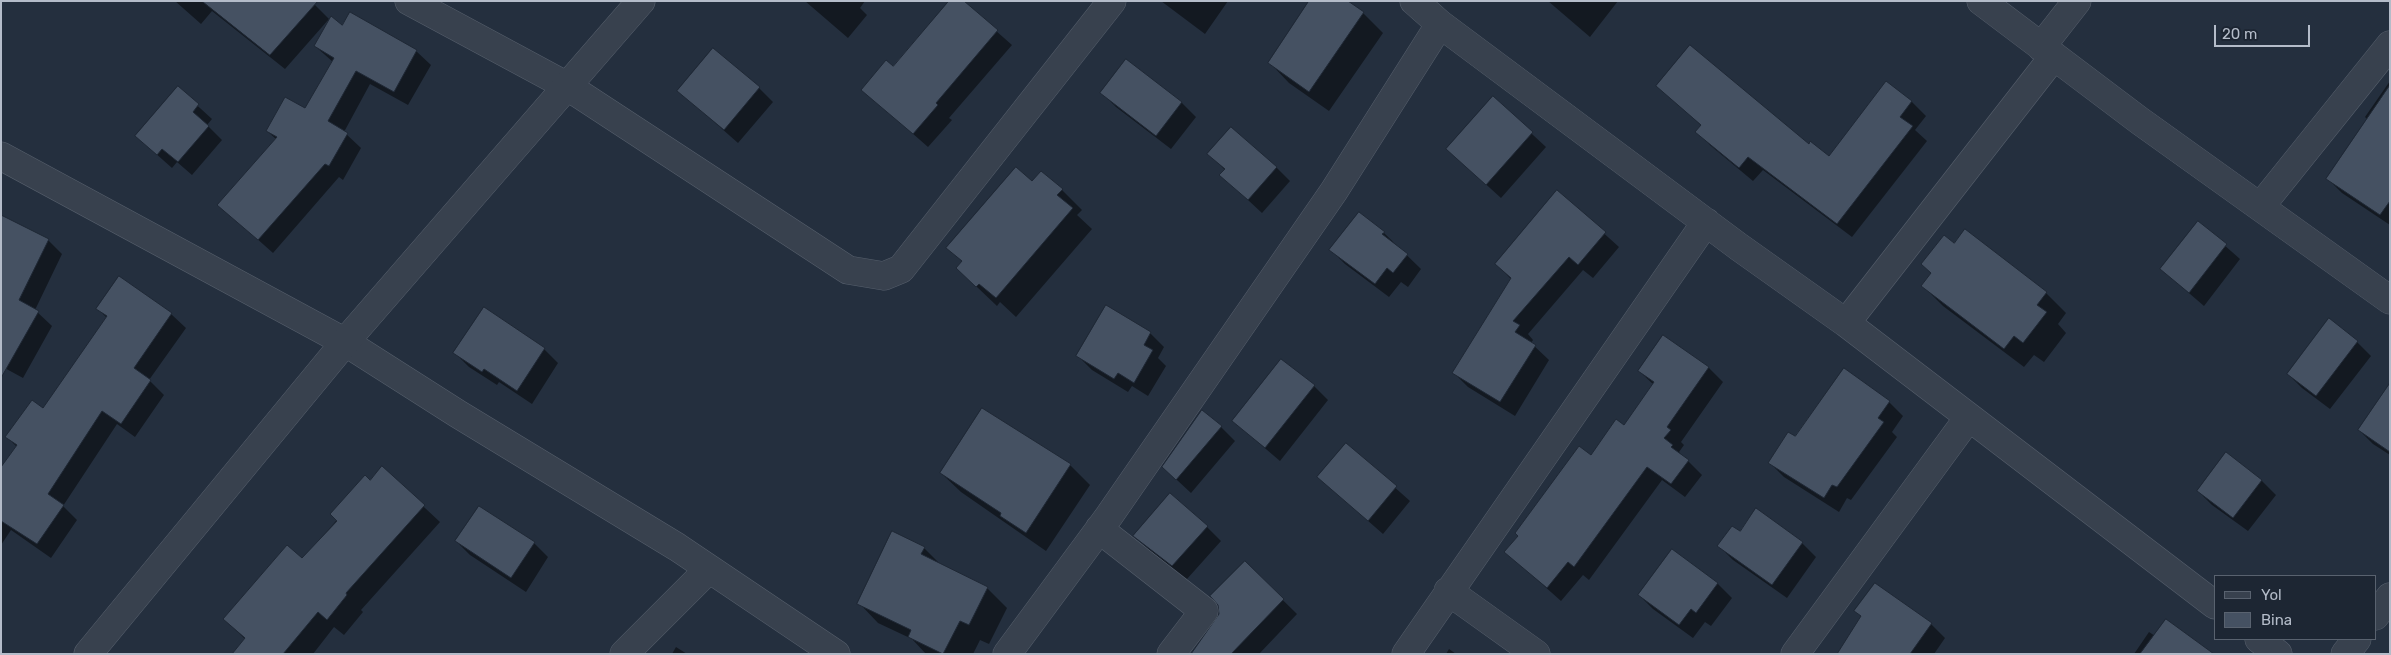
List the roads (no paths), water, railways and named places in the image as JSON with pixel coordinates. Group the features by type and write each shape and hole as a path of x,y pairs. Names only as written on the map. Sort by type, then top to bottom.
{"street":[{"path":"409,1 566,86 848,270 884,276 901,269 1112,1"},
{"path":"95,651 345,342 640,1"},
{"path":"1414,1 1440,24 1706,222 1846,323 2214,604"},
{"path":"1981,1 2260,207 2390,300"},
{"path":"1846,323 2048,51 2077,1"},
{"path":"1007,654 1099,529 1334,191 1440,24"},
{"path":"2260,207 2390,45"},
{"path":"1,156 345,342 710,569 836,654"},
{"path":"1406,654 1706,222"},
{"path":"1795,654 1969,417"},
{"path":"1099,529 1204,611 1171,654"},
{"path":"624,654 710,569"},
{"path":"1448,591 1536,654"},
{"path":"2376,615 2390,597"},
{"path":"2260,640 2278,654"},
{"path":"2345,654 2356,640"}]}
